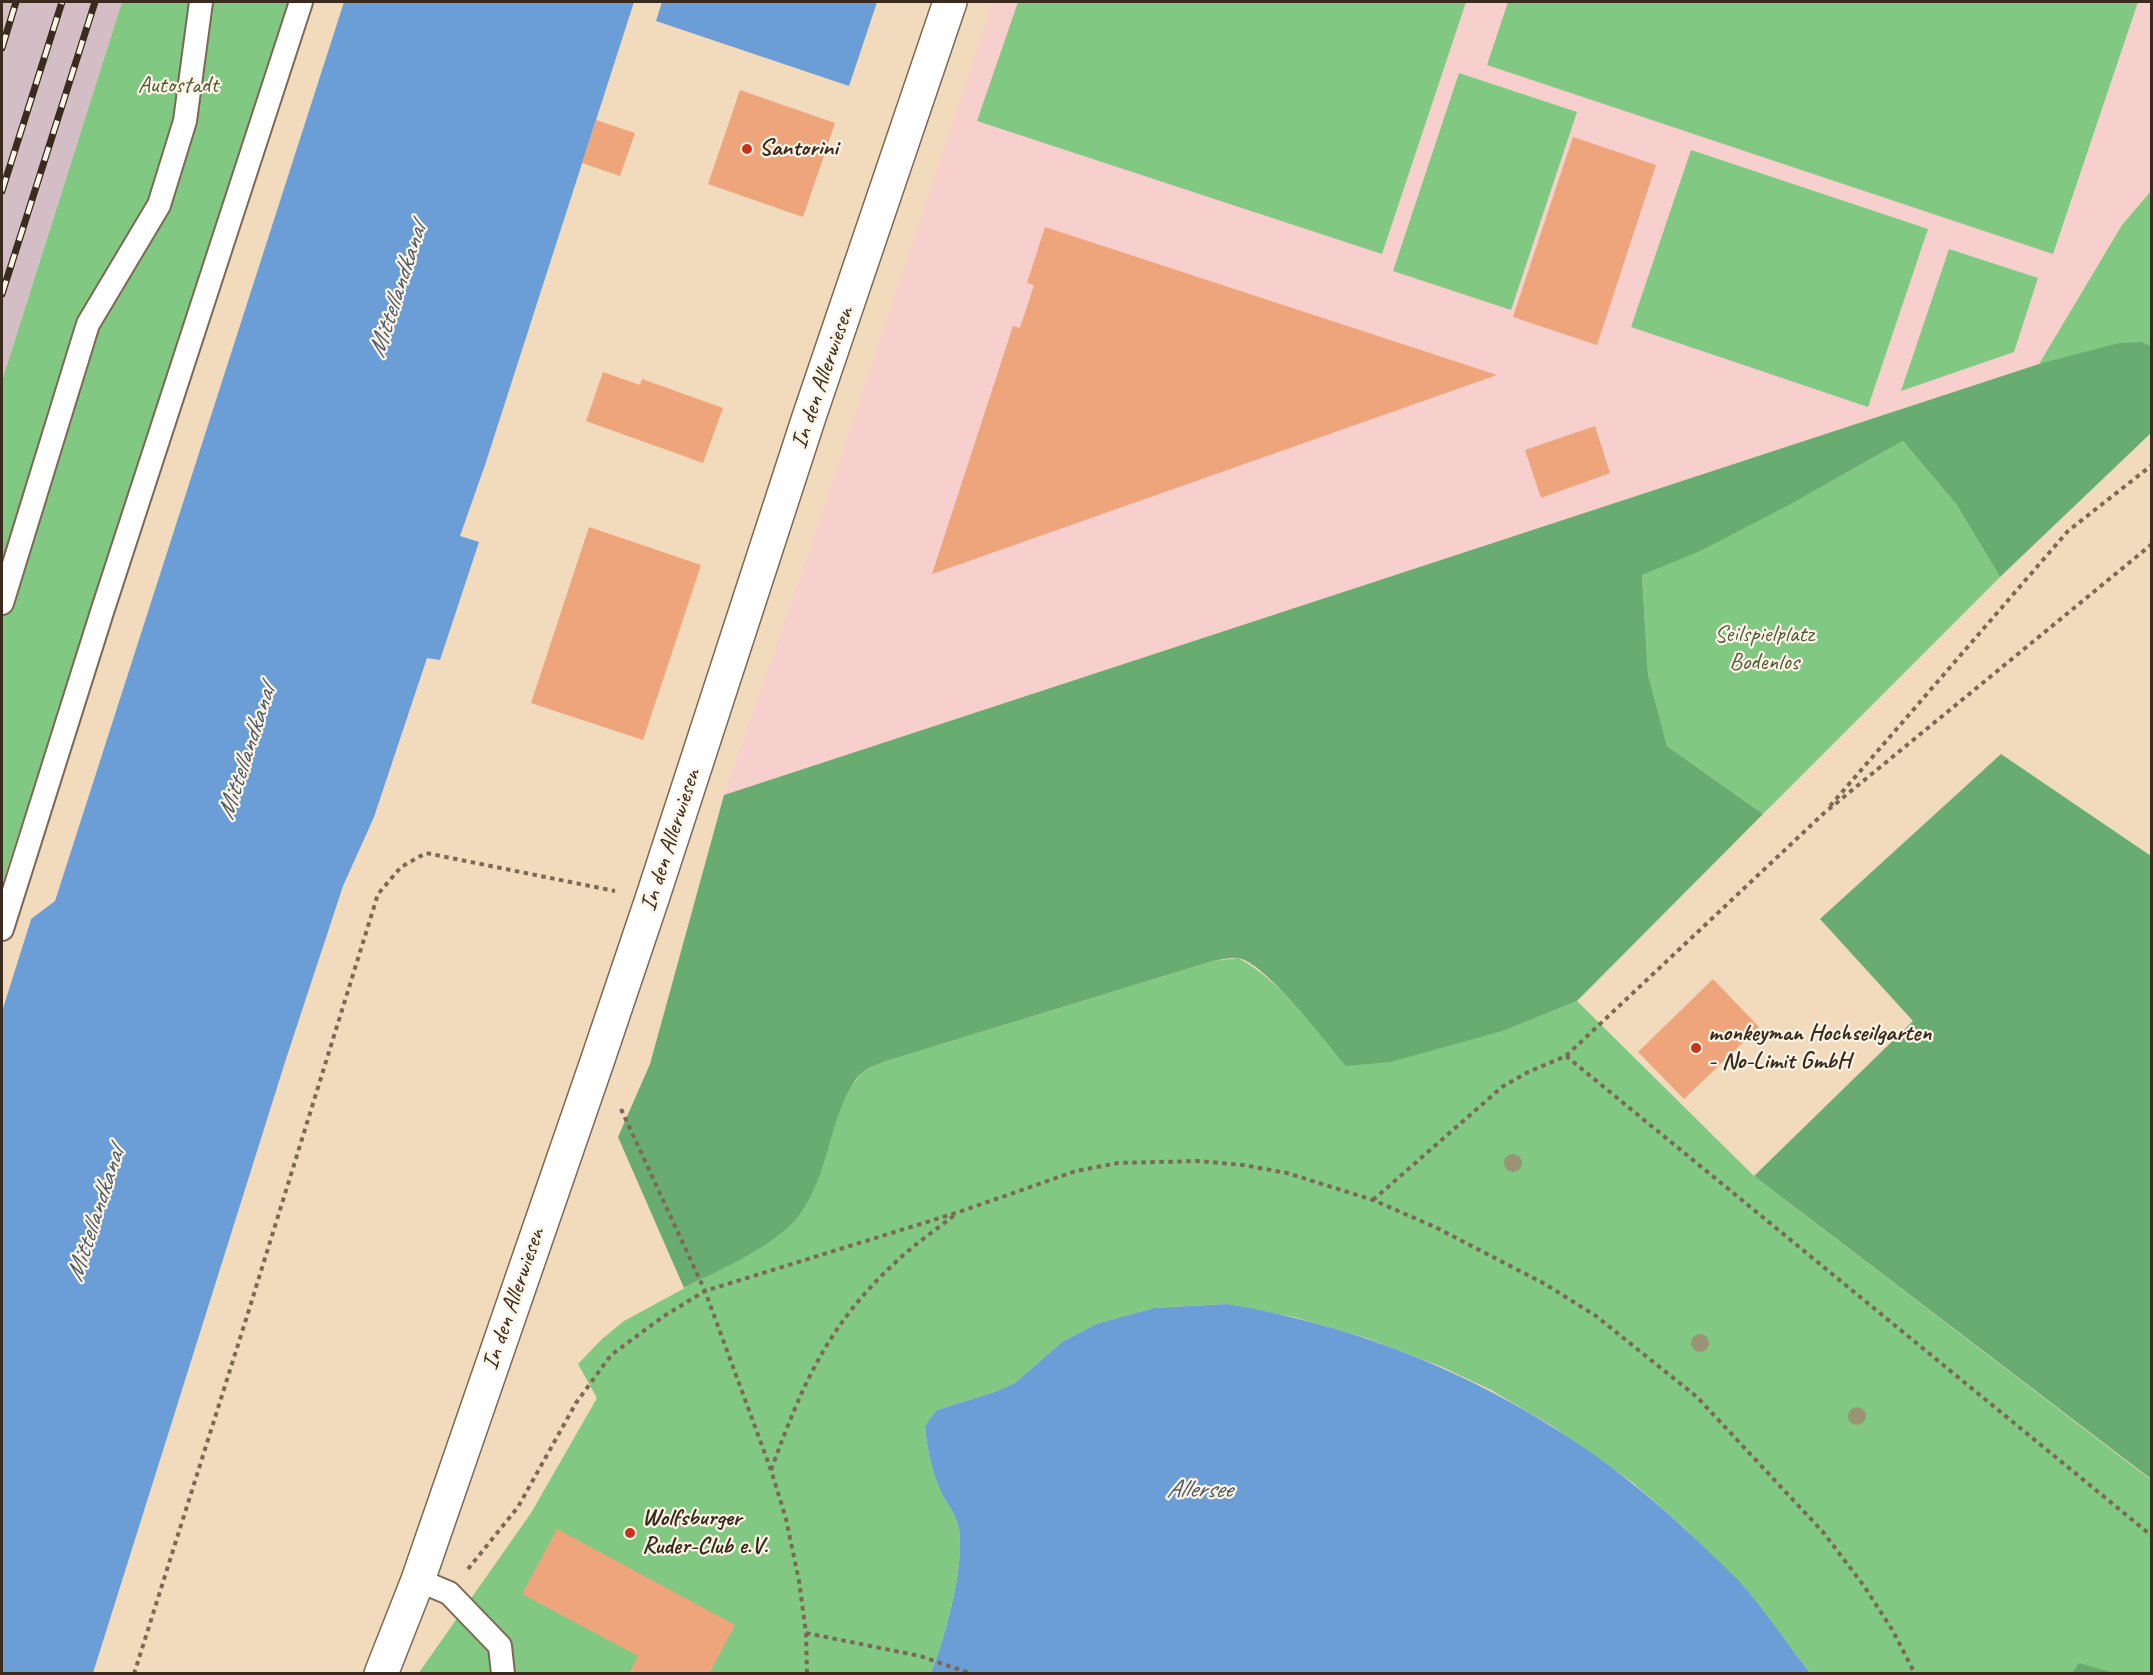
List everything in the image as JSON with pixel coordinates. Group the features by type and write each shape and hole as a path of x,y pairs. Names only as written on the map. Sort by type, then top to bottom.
{"street":[{"name":"In den Allerwiesen","path":"381,1674 417,1580 598,1059 806,428 950,2"}],"lane":[{"path":"2,603 88,324 159,205 185,121 201,2"},
{"path":"2,929 105,601 301,2"},
{"path":"417,1580 449,1593 500,1646 503,1674"}],"path":[{"path":"1823,814 2068,531 2151,465"},
{"path":"1373,1200 1502,1087 1528,1072 1566,1056 1823,814 2151,544"},
{"path":"134,1674 378,894 401,867 426,853 652,899"},
{"path":"1566,1056 2151,1536"},
{"path":"598,1059 705,1291 771,1470 786,1520 799,1581 806,1633 807,1674"},
{"path":"449,1593 518,1507 576,1403 611,1355 664,1316 705,1291 959,1212 1076,1171 1118,1163 1198,1161 1243,1165 1287,1173 1373,1200 1435,1227 1545,1284 1596,1316 1697,1397 1824,1532 1864,1586 1893,1631 1915,1674"},
{"path":"771,1470 802,1389 820,1353 841,1322 872,1284 900,1258 959,1212"},
{"path":"806,1633 920,1656 972,1674"}],"shaded area":[{"path":"2,2 122,2 2,381"},
{"path":"993,2 2151,2 2151,191 2121,225 2039,364 724,795 811,547"}],"green space":[{"name":"Autostadt","path":"122,2 288,2 2,885 2,381"},
{"path":"1018,2 1466,2 1382,254 977,121"},
{"path":"1508,2 2138,2 2053,254 1487,65"},
{"path":"1459,73 1577,112 1511,310 1393,271"},
{"path":"1691,150 1928,229 1868,407 1631,327"},
{"path":"2151,191 2151,346 2142,342 2039,364 2122,225"},
{"path":"1949,249 2038,278 2014,352 1901,391"},
{"path":"2142,342 2151,346 2151,433 2000,577 1956,504 1903,441 1787,506 1700,551 1642,575 1648,674 1667,746 1763,814 1577,1001 1506,1030 1390,1062 1346,1066 1278,987 1249,962 1231,958 1213,961 883,1062 863,1072 850,1089 814,1190 797,1218 759,1249 684,1288 618,1137 650,1064 724,795 2039,364 2119,343"},
{"name":"Seilspielplatz Bodenlos","path":"1903,441 1956,504 2000,577 1763,814 1667,746 1648,674 1642,575 1742,529"},
{"path":"2001,754 2151,856 2151,1479 1754,1176 1913,1021 1820,919"},
{"path":"1238,958 1269,979 1310,1022 1347,1066 1506,1030 1577,1001 1754,1176 2151,1480 2151,1673 1810,1673 1746,1589 1680,1524 1633,1483 1552,1426 1491,1390 1442,1367 1366,1338 1294,1317 1227,1304 1154,1308 1096,1324 1062,1342 1015,1383 995,1392 937,1410 925,1425 929,1452 939,1487 957,1521 960,1558 953,1599 931,1673 418,1674 531,1513 597,1398 578,1364 602,1339 624,1321 755,1250 814,1189 841,1108 851,1087 862,1072 883,1062 1213,961"},
{"path":"2079,1663 2114,1673 2072,1673"}],"water":[{"name":"Mittellandkanal","path":"344,2 634,2 460,536 479,542 440,660 427,658 374,817 343,886 286,1059 93,1673 2,1674 2,1011 31,919 55,901"},
{"path":"662,2 877,2 849,86 656,21"},
{"name":"Allersee","path":"1227,1304 1294,1318 1359,1336 1422,1360 1483,1388 1542,1420 1598,1458 1651,1499 1702,1545 1747,1590 1810,1673 931,1673 953,1599 960,1558 957,1521 939,1487 929,1452 925,1425 937,1410 995,1392 1015,1383 1062,1342 1096,1324 1154,1308"}],"pier":[{"path":"28,918 31,919 2,1011 2,1002"}],"building":[{"path":"740,90 835,123 803,217 708,184"},
{"path":"596,120 635,133 620,176 582,163"},
{"path":"1573,137 1656,165 1597,345 1513,317"},
{"path":"1045,227 1497,375 932,574 1013,326 1020,328 1034,285 1027,283"},
{"path":"603,372 640,385 642,379 723,408 703,463 586,421"},
{"path":"1595,426 1610,473 1541,498 1525,450"},
{"path":"589,527 701,565 643,740 531,703"},
{"path":"1713,979 1759,1027 1684,1099 1638,1052"},
{"path":"557,1529 735,1625 709,1674 629,1674 638,1656 522,1594"}],"railway":[{"path":"2,48 16,2"},
{"path":"2,191 62,2"},
{"path":"2,294 95,2"}],"place":[{"name":"Santorini","path":"747,149"},
{"name":"monkeyman Hochseilgarten - No-Limit GmbH","path":"1696,1048"},
{"name":"Wolfsburger Ruder-Club e.V.","path":"630,1533"}]}
